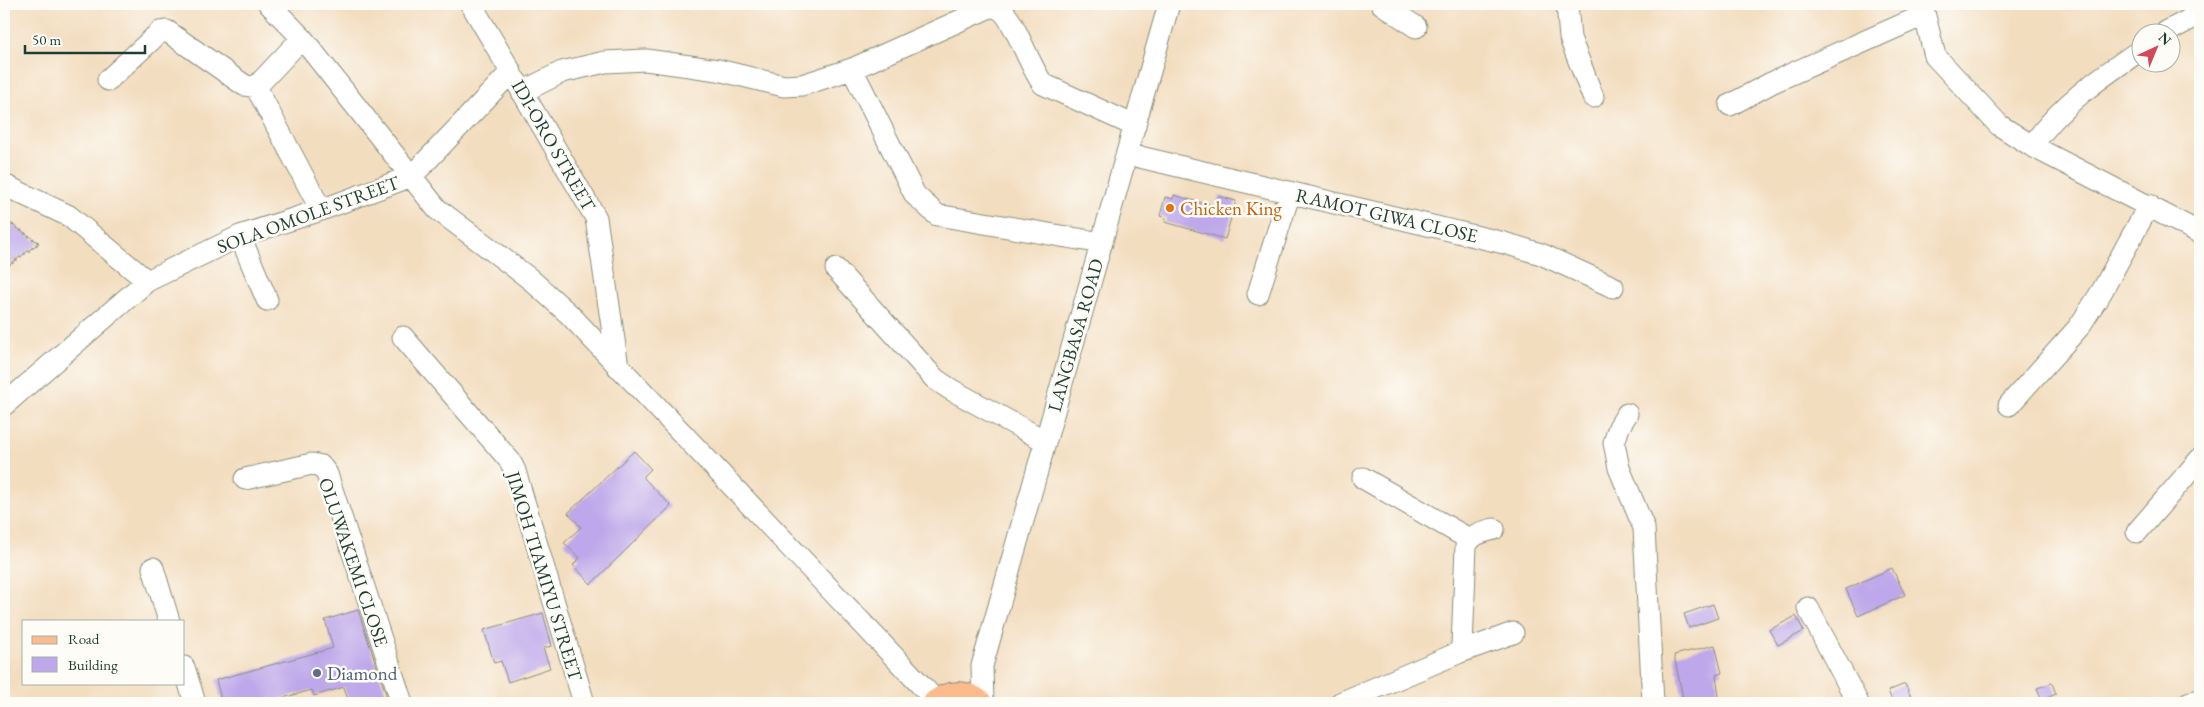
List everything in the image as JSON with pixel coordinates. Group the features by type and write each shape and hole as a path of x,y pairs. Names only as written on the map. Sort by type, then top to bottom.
{"street":[{"path":"471,4 511,72"},
{"name":"LANGBASA ROAD","path":"959,701 982,666 1044,440 1169,4"},
{"path":"1382,4 1416,27"},
{"path":"1567,4 1570,38 1593,97"},
{"path":"522,92 562,72 605,62 646,60 718,70 784,86 802,85 852,69 990,7 1000,9 1008,17 1035,74 1043,84 1135,126"},
{"path":"280,8 437,209 464,232 530,279 570,316 618,367 959,701"},
{"path":"1730,105 1923,9 1935,56 1999,125 2032,146 2200,233"},
{"path":"2182,24 2200,14"},
{"path":"108,80 160,32 168,31 244,85 256,87"},
{"path":"256,87 302,38"},
{"path":"2032,146 2047,123 2066,105 2132,56"},
{"path":"852,69 915,195 937,215 1102,243"},
{"name":"IDI-ORO STREET","path":"511,72 596,218 618,367"},
{"name":"SOLA OMOLE STREET","path":"4,405 146,281 240,236 321,210 412,176 511,72"},
{"path":"256,87 321,210"},
{"name":"RAMOT GIWA CLOSE","path":"1126,154 1504,243 1540,254 1613,287"},
{"path":"4,185 69,216 146,281"},
{"path":"1258,294 1290,192"},
{"path":"2009,405 2079,327 2102,291 2149,205"},
{"path":"240,236 267,300"},
{"path":"836,269 935,379 950,390 1044,440"},
{"name":"JIMOH TIAMIYU STREET","path":"403,338 510,461 516,471 584,703"},
{"path":"1627,414 1619,427 1614,443 1619,468 1644,528 1653,703"},
{"path":"2137,532 2200,459"},
{"name":"OLUWAKEMI CLOSE","path":"245,479 312,464 321,466 326,474 402,703"},
{"path":"1363,478 1469,538 1494,529"},
{"path":"1458,653 1462,646 1466,546 1469,538"},
{"path":"153,568 169,620"},
{"path":"1808,608 1858,703"},
{"path":"1340,703 1458,653 1513,633"},
{"path":"185,671 195,703"},
{"path":"2188,703 2200,700"}],"path":[{"path":"4,219 39,243 4,269"}],"building":[{"path":"1174,195 1216,207 1219,196 1236,201 1225,239 1165,222 1166,218 1160,216 1165,197 1173,199"},
{"path":"4,219 39,243 4,269"},
{"path":"634,451 651,469 643,477 671,506 591,584 573,565 580,558 564,543 581,527 568,513"},
{"path":"1892,568 1905,595 1858,616 1846,589"},
{"path":"1713,604 1718,618 1689,628 1684,614"},
{"path":"358,610 389,703 349,703 344,687 314,696 312,690 264,703 222,703 216,680 333,648 325,620"},
{"path":"543,613 552,646 543,648 550,668 508,682 501,661 494,663 484,630"},
{"path":"1796,616 1804,631 1778,645 1769,630"},
{"path":"1715,645 1722,673 1716,675 1720,703 1684,703 1674,655"},
{"path":"2052,683 2056,694 2042,700 2037,688"},
{"path":"1905,684 1911,697 1893,703 1888,691"}],"place":[{"name":"Chicken King","path":"1170,208"},
{"name":"Diamond","path":"317,673"}]}
